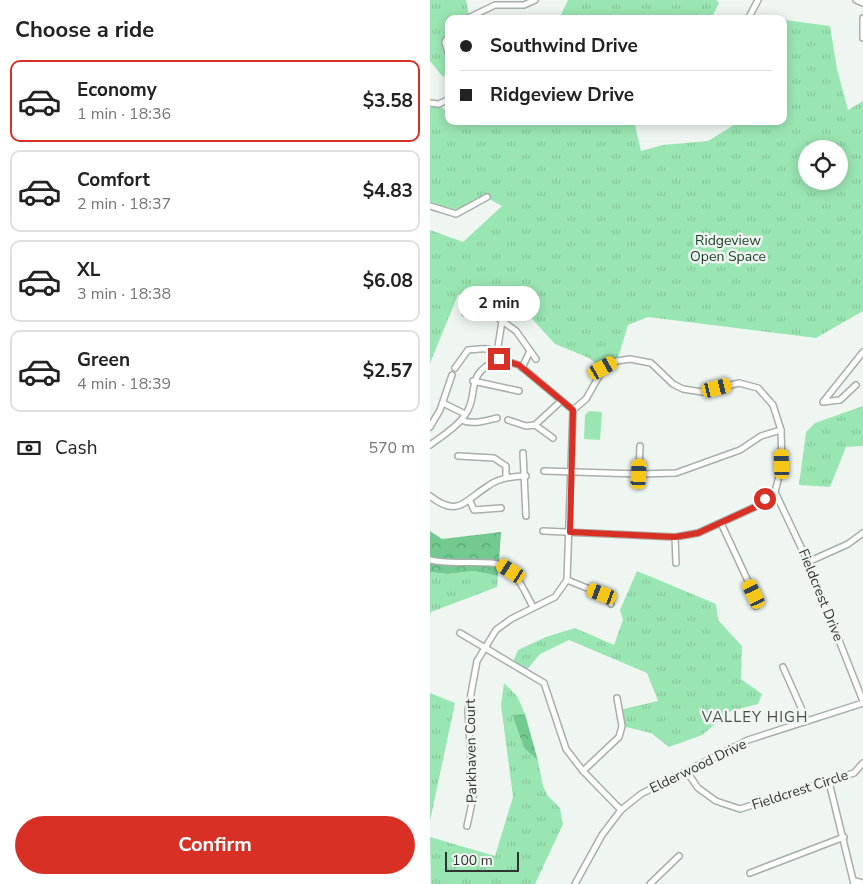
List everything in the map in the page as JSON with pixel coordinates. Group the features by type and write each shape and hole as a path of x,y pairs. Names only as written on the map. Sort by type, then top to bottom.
{"street":[{"path":"474,15 495,5 524,5 535,0"},
{"path":"750,15 758,0"},
{"path":"856,0 863,3"},
{"path":"863,18 863,38"},
{"path":"430,103 439,104 445,101"},
{"path":"430,206 456,214 487,198"},
{"path":"466,313 494,315 516,331 536,359"},
{"path":"499,359 497,353 502,321"},
{"path":"455,368 468,350 490,349 497,353"},
{"path":"522,368 530,352"},
{"path":"856,386 840,400 823,402 863,352"},
{"path":"430,445 461,420 470,402 473,381 485,366 499,359 522,368 573,410"},
{"path":"543,531 570,532 675,537 698,533 755,507 775,492 782,464 781,430 773,405 758,388 739,383 702,392 683,389 673,384 651,363 630,359 617,361 603,368 586,399 573,410 570,470 570,532 566,580 602,594 611,604"},
{"path":"430,427 442,403 452,375"},
{"path":"473,381 519,391"},
{"path":"508,420 526,426 535,425 561,400"},
{"path":"442,403 465,414"},
{"path":"461,420 478,422 498,418"},
{"path":"535,425 553,438"},
{"path":"544,471 570,470 639,474 676,473 740,450 761,436 781,430"},
{"path":"639,474 640,446"},
{"path":"523,453 526,476 526,516"},
{"path":"458,456 494,458 506,466 506,477"},
{"path":"430,496 441,504 458,507 470,501 488,485 506,477 526,476"},
{"name":"Fieldcrest Drive","path":"775,492 808,562 863,702"},
{"path":"470,501 474,510 501,508"},
{"path":"721,522 754,594 756,606"},
{"path":"808,562 848,544 863,533"},
{"path":"675,537 676,563"},
{"path":"430,560 444,564 499,563 511,571 534,607"},
{"name":"Parkhaven Court","path":"467,826 473,798 468,710 477,661 496,630 511,619 554,597 566,580"},
{"path":"460,633 544,683 566,748 583,771 621,810"},
{"path":"783,667 807,721"},
{"path":"583,771 619,737 622,726 617,698"},
{"name":"Elderwood Drive","path":"575,884 602,835 621,810 640,794 748,740 863,702"},
{"name":"Fieldcrest Circle","path":"687,772 698,788 716,802 740,810 776,796 829,782 854,773 863,763"},
{"path":"829,782 855,883 863,883"},
{"path":"750,873 844,837"},
{"path":"650,884 679,856"}],"green space":[{"path":"430,0 466,0 469,15 445,15 445,76 443,77 430,61"},
{"path":"568,0 716,0 719,3 713,15 561,15"},
{"name":"Ridgeview Open Space","path":"787,20 830,26 837,69 848,110 863,101 863,311 816,338 648,317 628,325 617,361 603,369 589,358 555,344 523,309 492,292 458,295 430,363 430,230 463,242 502,206 487,198 456,214 430,206 430,103 439,104 445,111 445,125 635,125 641,151 663,145 708,141 734,125 787,125"},
{"path":"863,406 863,446 846,447 830,487 799,485 806,432 815,423"},
{"path":"589,411 602,412 600,440 584,439 585,415"},
{"path":"430,531 442,539 501,532 498,576 474,571 448,574 430,572"},
{"path":"474,571 498,576 497,587 431,612 430,616 430,572 448,574"},
{"path":"637,571 716,604 718,620 742,646 741,679 762,694 758,704 731,711 702,735 669,747 651,733 622,726 619,710 658,701 647,673 569,640 540,654 525,672 512,664 518,650 546,637 575,628 614,645 623,620 620,610"},
{"path":"504,683 517,696 525,714 512,716 524,748 538,761 543,786 548,796 560,808 563,824 535,884 431,884 430,837 495,856 513,797 501,705"},
{"path":"430,693 455,703 430,821"},
{"path":"525,714 538,761 524,748 512,715"}],"district":[{"name":"VALLEY HIGH","path":"755,717"}],"route":[{"path":"499,359 519,365 573,410 570,470 570,532 675,537 698,533 755,507 765,499"}]}
